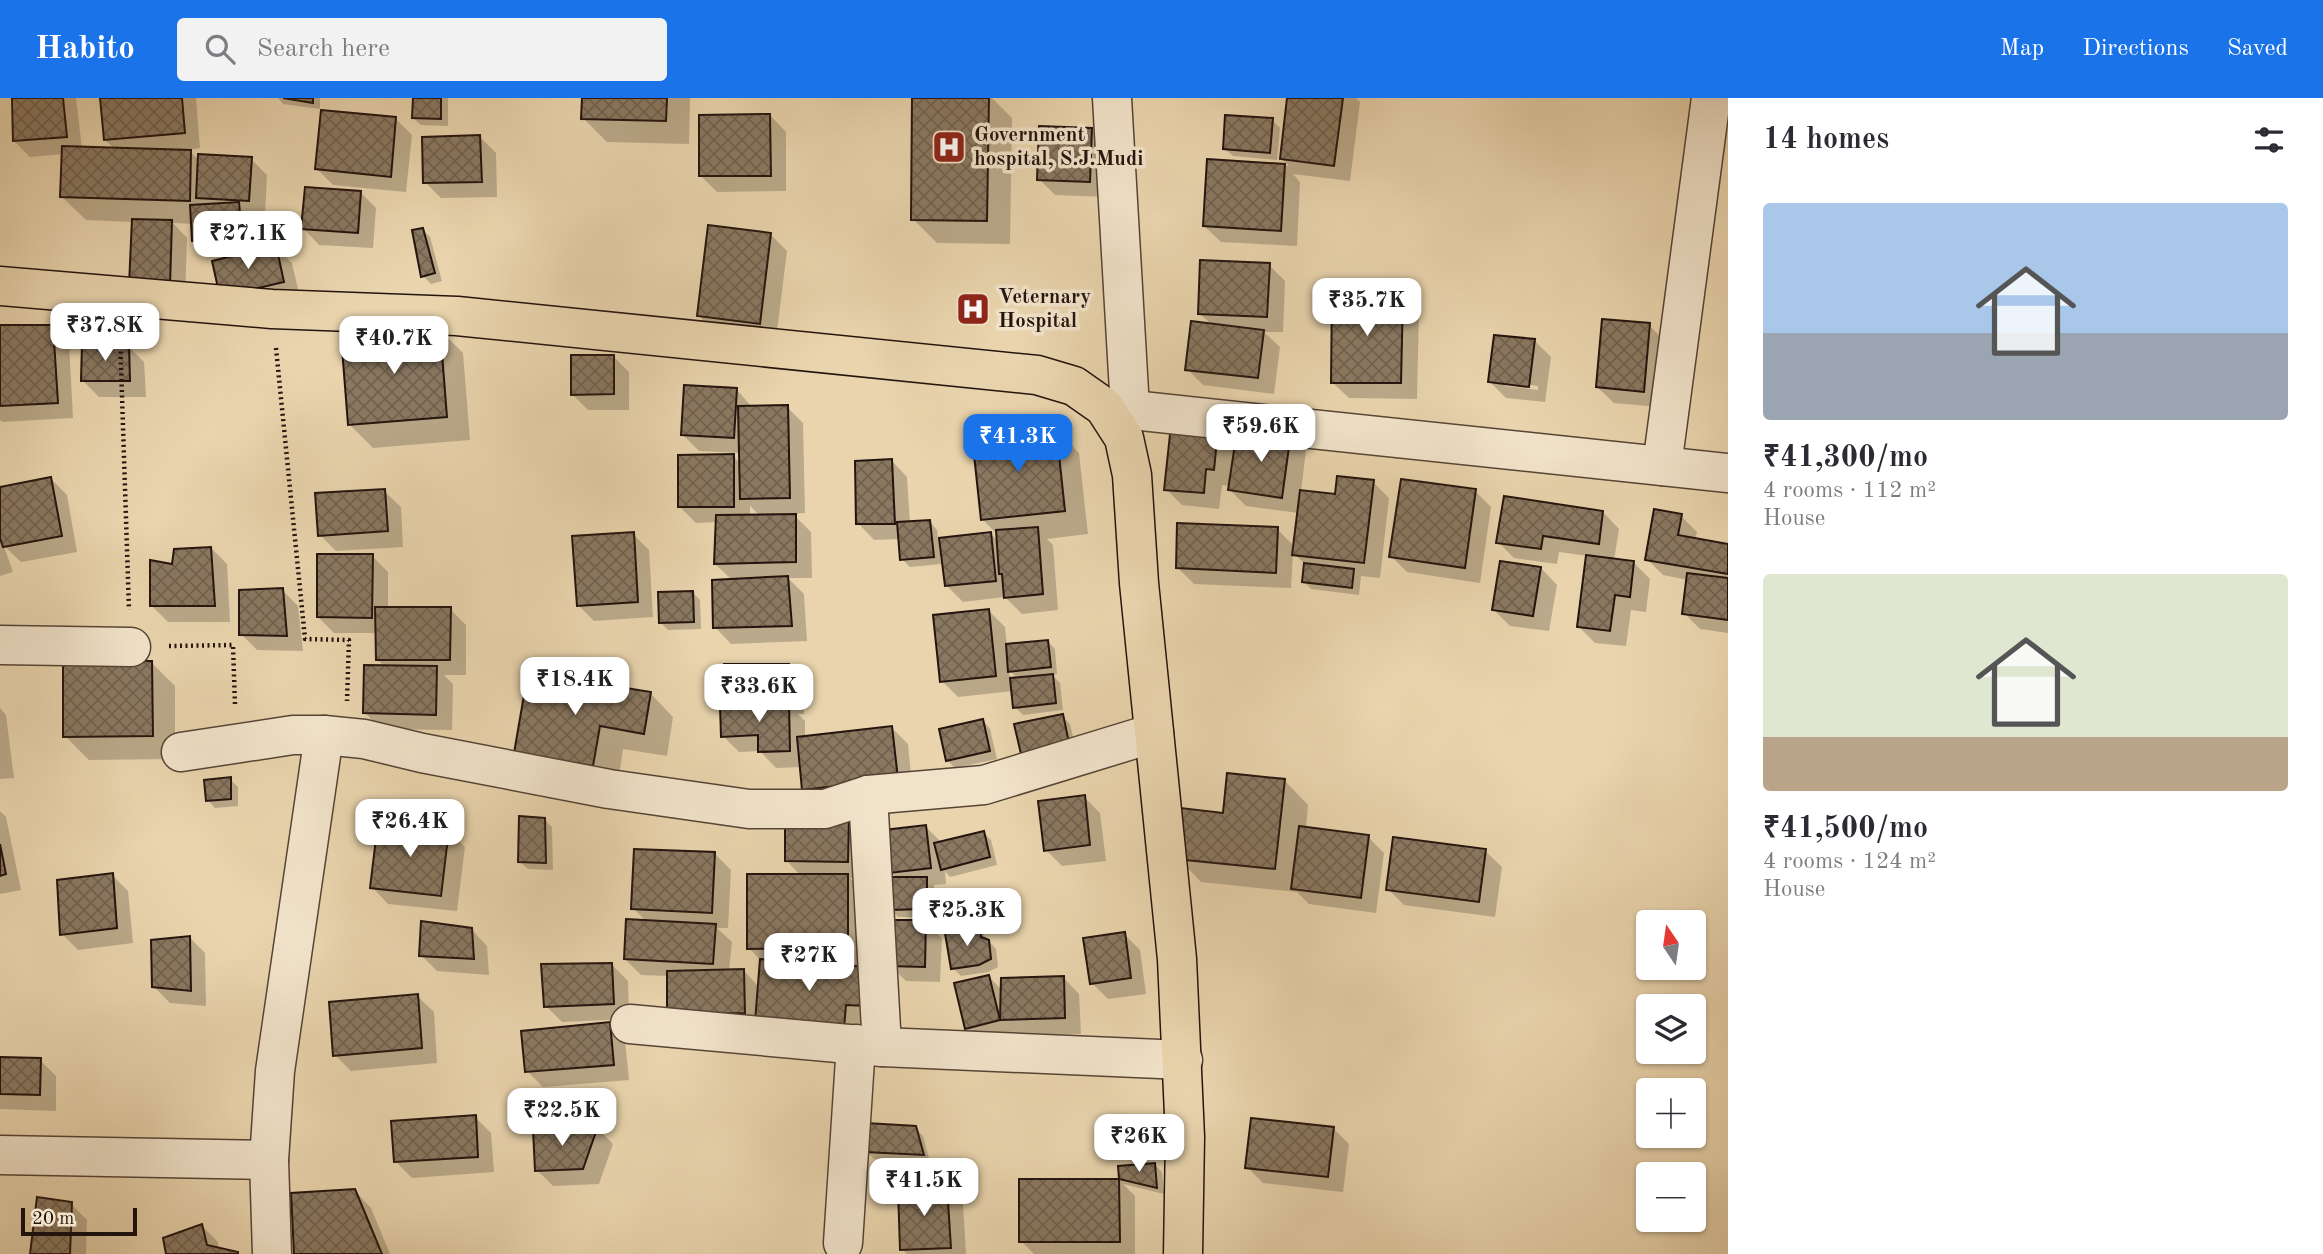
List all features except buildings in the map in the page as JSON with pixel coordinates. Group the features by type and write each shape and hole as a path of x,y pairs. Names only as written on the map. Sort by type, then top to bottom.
{"main road":[{"path":"0,286 272,309 457,316 1037,375 1074,386 1117,408 1132,475 1139,583 1177,959 1185,1137 1184,1254"}],"street":[{"path":"1112,98 1117,408 1728,473"},
{"path":"1662,466 1711,98"},
{"path":"0,645 131,647"},
{"path":"181,752 293,735 335,736 609,789 749,809 825,809 868,794 984,785 1154,733"},
{"path":"272,1254 269,1160 275,1071 335,736"},
{"path":"843,1243 869,1046 868,794"},
{"path":"630,1024 869,1046 1183,1060"},
{"path":"0,1155 269,1160"}],"path":[{"path":"119,296 131,647 233,645 237,744"},
{"path":"272,309 304,639 349,640 335,736"}],"place":[{"name":"Government hospital, S.J.Mudi","path":"949,147"},
{"name":"Veternary Hospital","path":"973,309"}]}
